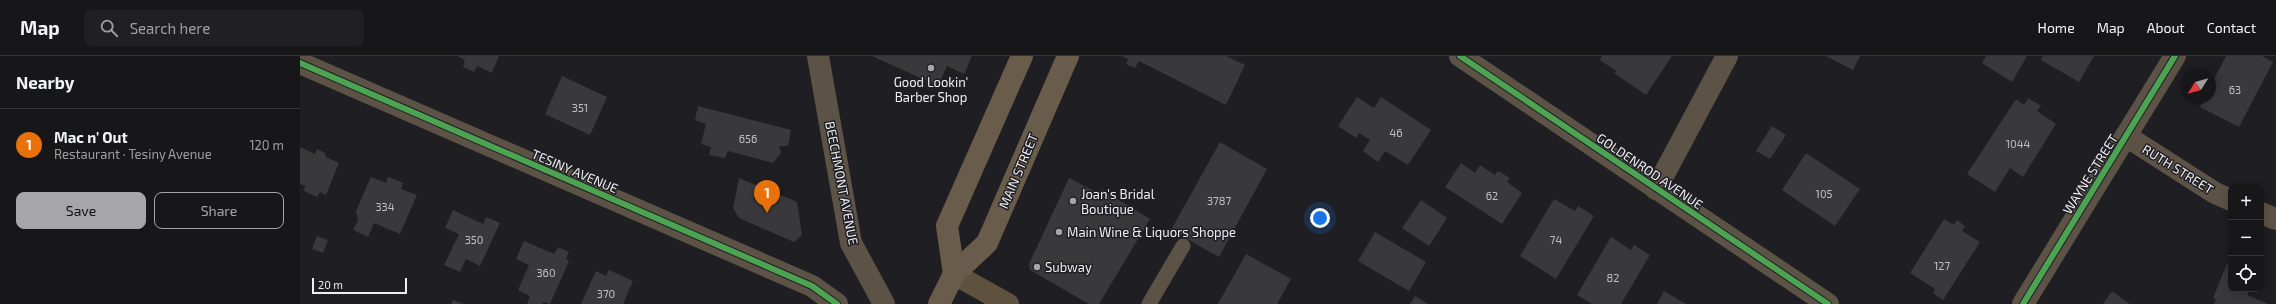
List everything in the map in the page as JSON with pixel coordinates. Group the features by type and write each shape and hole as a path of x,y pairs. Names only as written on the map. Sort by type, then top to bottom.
{"main road":[{"path":"1008,304 954,274 947,226 1022,56"},
{"name":"MAIN STREET","path":"939,304 954,274 987,243 1068,56"}],"street":[{"name":"BEECHMONT AVENUE","path":"818,56 851,243 884,304"},
{"name":"GOLDENROD AVENUE","path":"1460,56 1828,304"},
{"path":"1656,189 1727,56"},
{"name":"WAYNE STREET","path":"2023,304 2176,56"},
{"name":"TESINY AVENUE","path":"300,63 812,286 837,304"},
{"name":"RUTH STREET","path":"2126,136 2215,193 2228,199"},
{"path":"2264,214 2276,219"}],"lane":[{"path":"1150,304 1183,246"}],"building":[{"path":"457,56 499,56 492,73 477,66 474,72 463,67 465,60"},
{"path":"872,56 972,56 964,74 947,66 938,86"},
{"path":"1122,56 1226,56 1245,65 1226,105 1139,61 1135,68 1126,64 1128,59"},
{"path":"1602,56 1672,56 1646,95 1614,73 1616,71 1600,60"},
{"path":"1826,56 1860,56 1853,70"},
{"path":"1986,56 2027,56 2012,82 1982,63"},
{"path":"2043,56 2094,56 2079,82 2041,60"},
{"path":"2226,56 2262,56 2273,62 2239,127 2200,107 2201,104 2216,104 2216,75"},
{"path":"562,76 607,97 590,135 545,114"},
{"path":"1357,97 1374,108 1381,97 1431,130 1408,165 1385,151 1378,162 1363,151 1370,140 1359,133 1356,138 1338,126"},
{"path":"2028,98 2041,106 2037,111 2056,124 2023,177 2010,168 1995,192 1967,174 2016,99 2024,105"},
{"path":"698,106 791,130 788,146 779,146 781,153 773,163 728,151 725,158 709,155 711,147 701,144 706,124 695,120"},
{"path":"1772,126 1786,135 1770,159 1756,151"},
{"path":"1220,142 1267,169 1219,257 1171,230"},
{"path":"300,147 315,154 317,149 325,153 326,157 339,163 326,195 320,192 317,197 304,191 305,186 300,184"},
{"path":"1806,153 1860,189 1835,226 1782,190"},
{"path":"1461,163 1475,173 1480,165 1495,175 1498,171 1510,178 1507,182 1522,193 1502,224 1445,187"},
{"path":"371,177 386,183 388,177 403,183 401,189 417,195 400,234 374,223 368,237 353,230 358,220 356,211"},
{"path":"739,178 797,202 802,235 794,242 739,218 733,208"},
{"path":"1069,178 1098,193 1101,189 1150,219 1099,304 1089,304 1030,270 1029,264"},
{"path":"1554,199 1575,211 1578,206 1594,216 1556,279 1520,256"},
{"path":"1421,200 1447,218 1429,246 1402,228"},
{"path":"453,210 483,224 486,217 500,223 480,266 466,259 460,272 444,265 459,234 445,228"},
{"path":"1944,219 1954,225 1957,220 1965,226 1962,231 1980,242 1943,300 1933,293 1935,289 1910,273"},
{"path":"1375,232 1426,262 1409,291 1358,261"},
{"path":"317,236 328,240 323,253 312,249"},
{"path":"1611,237 1631,250 1634,245 1650,255 1621,304 1592,304 1577,295"},
{"path":"524,241 554,254 558,247 569,252 566,259 569,261 550,304 543,302 542,304 527,304 530,296 518,290 529,265 516,259"},
{"path":"1246,254 1291,279 1277,304 1218,304"},
{"path":"2227,264 2228,292 2248,292 2247,295 2268,304 2214,304 2216,300 2213,298"},
{"path":"609,270 633,281 623,304 581,304 596,271 606,276"},
{"path":"1664,291 1686,304 1657,304"},
{"path":"2112,291 2130,304 2103,304"},
{"path":"1415,296 1428,304 1410,304"},
{"path":"453,300 464,304 451,304"}],"cycle path":[{"path":"1460,56 1828,304"},
{"path":"2023,304 2175,56"},
{"path":"300,63 812,286 837,304"}],"place":[{"name":"Good Lookin' Barber Shop","path":"931,68"},
{"name":"Joan's Bridal Boutique","path":"1073,201"},
{"name":"Mac n' Out","path":"767,213"},
{"name":"Main Wine & Liquors Shoppe","path":"1059,232"},
{"name":"Subway","path":"1037,267"}]}
